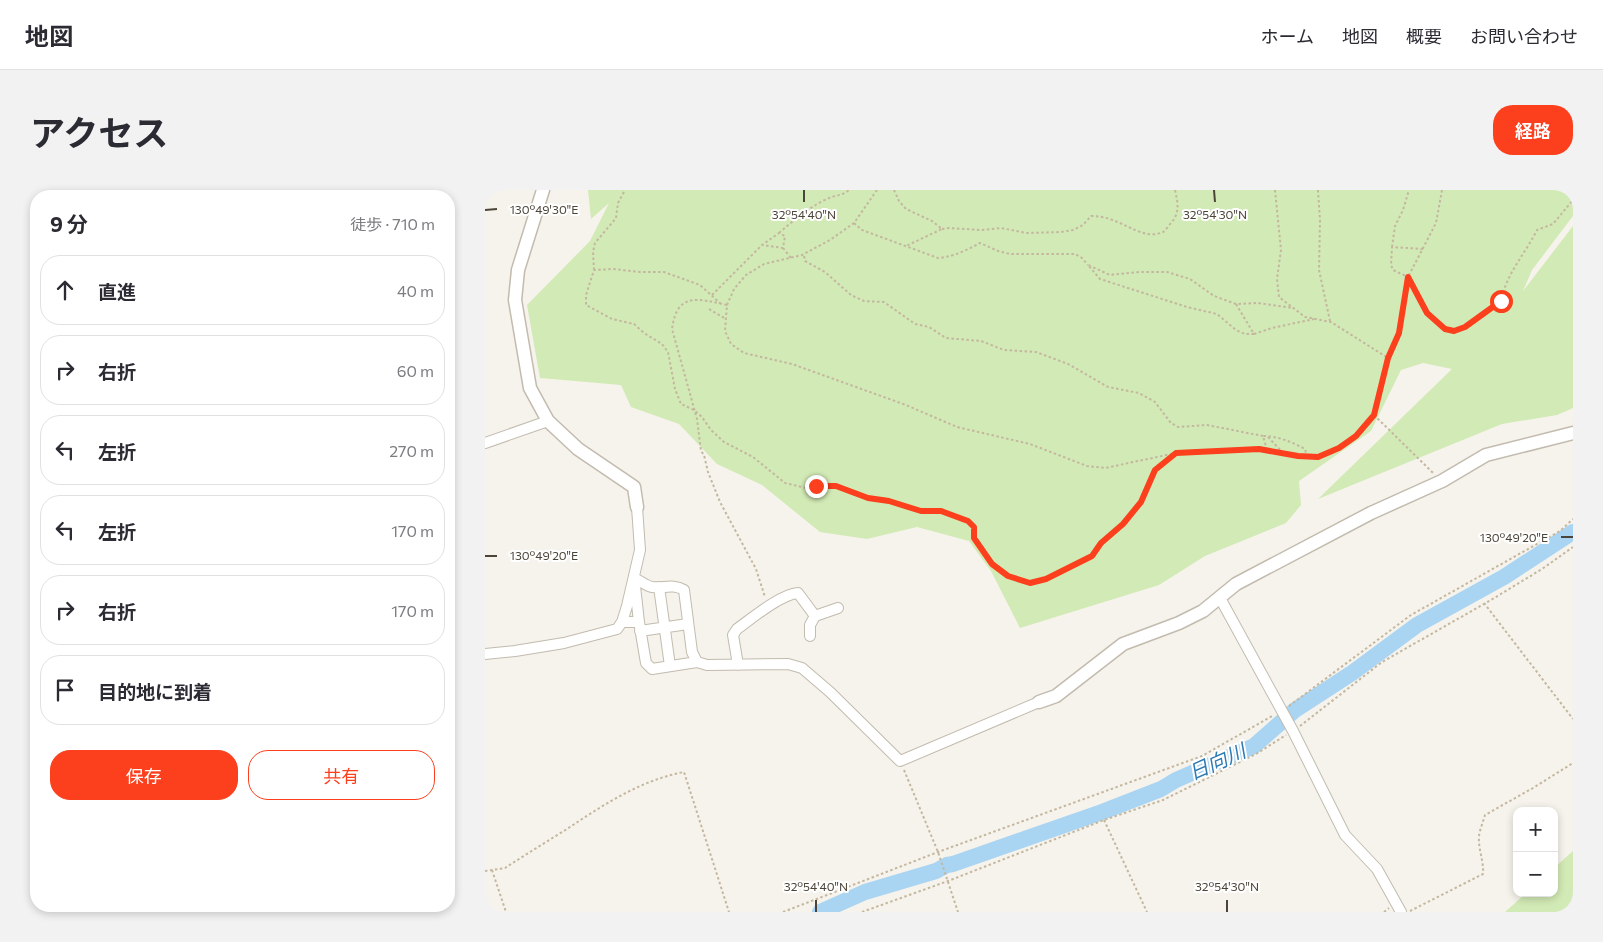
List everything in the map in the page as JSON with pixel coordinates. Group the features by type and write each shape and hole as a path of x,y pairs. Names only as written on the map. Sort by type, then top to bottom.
{"street":[{"path":"485,654 564,643 617,629 622,622 640,550 634,486 578,449 548,421 530,388 515,300 518,270 543,190"},
{"path":"485,443 548,421"},
{"path":"633,578 646,664 652,669 697,662 707,665 788,664 802,668 830,692 900,761 1056,696 1123,644 1203,611 1236,584 1371,513 1442,481 1486,455 1573,433"},
{"path":"633,578 651,587 669,585 683,590 692,652 697,662"},
{"path":"659,587 670,666"},
{"path":"738,665 733,635 769,606 798,593 815,616"},
{"path":"1220,598 1293,731 1345,834 1377,869 1401,912"},
{"path":"810,636 810,625 815,616 838,608"},
{"path":"622,622 640,626 665,627 688,624"}],"path":[{"path":"625,190 618,203 616,218 595,242 593,252 595,270 587,295 586,305 612,319 634,324 644,333 662,344 668,352 675,389 681,404 694,410 702,417 711,430 724,442 753,457 785,483 806,488 836,486 868,498 889,501 921,511 941,511 968,521 974,527 974,538 992,564 1008,576 1030,583 1046,579 1092,556 1101,543 1123,524 1141,502 1155,470 1176,453"},
{"path":"712,296 762,245 806,210 829,198 844,194 849,190"},
{"path":"877,190 854,223 830,240 804,255 764,264 746,275 735,289 727,305 725,331 731,344 744,353 792,364 906,405 957,427 1030,444 1087,466 1105,468 1176,453 1259,449 1283,454 1318,457 1339,448 1356,436 1374,415 1388,358 1399,333 1408,277 1436,223 1442,190"},
{"path":"894,190 899,201 906,209 933,221 942,229"},
{"path":"907,246 942,229 981,230 1001,228 1026,233 1061,232 1073,230 1083,225 1091,216 1115,220 1148,234 1157,234 1164,232 1175,218 1178,209 1175,190"},
{"path":"1275,190 1281,250 1277,280 1279,296 1305,317 1330,321 1388,358"},
{"path":"1318,190 1320,220 1319,270 1330,321"},
{"path":"1409,190 1403,210 1395,226 1391,265 1393,270 1408,277 1427,313 1445,329 1454,331 1465,327 1501,301 1503,288 1537,230 1553,224 1573,200"},
{"path":"854,223 863,230 939,258 945,258 980,243 1010,254 1075,254 1082,258 1100,280 1187,307 1217,314 1236,330 1245,334 1254,334 1272,328 1315,319"},
{"path":"779,233 785,236 783,248"},
{"path":"762,245 783,248 791,258"},
{"path":"1392,247 1423,249"},
{"path":"804,255 805,261 825,272 851,295 864,301 884,302 915,324 929,327 946,338 981,341 1004,350 1037,352 1068,364 1108,387 1139,393 1155,402 1171,424 1178,427 1207,425 1268,436 1305,449 1307,457"},
{"path":"1088,265 1111,275 1167,272 1190,279 1214,296 1236,304 1258,303 1293,308"},
{"path":"595,270 613,268 640,272 664,272 700,285 721,304"},
{"path":"727,305 695,299 684,303 674,315 672,329 694,410 701,451 704,455 708,472 720,502 756,569 769,606"},
{"path":"1236,304 1254,334"},
{"path":"709,310 726,319"},
{"path":"1374,415 1442,481"},
{"path":"1263,436 1267,450"},
{"path":"1268,436 1283,454"},
{"path":"783,912 939,852 1202,756 1281,711 1411,615 1559,531 1573,519"},
{"path":"862,912 949,881 1104,820 1163,800 1256,754 1293,731 1382,662 1542,569 1573,547"},
{"path":"1484,603 1573,719"},
{"path":"900,761 939,852 958,912"},
{"path":"1408,912 1483,874 1484,865 1479,836 1485,815 1573,763"},
{"path":"485,871 505,868 608,802 645,784 669,775 685,772 729,912"},
{"path":"1104,820 1147,912"},
{"path":"492,870 506,912"}],"green space":[{"path":"588,190 1573,190 1573,216 1532,270 1523,291 1573,226 1573,408 1557,415 1502,424 1318,499 1452,369 1423,363 1401,370 1371,431 1299,481 1301,505 1286,523 1205,556 1159,585 1020,628 991,571 969,541 917,527 867,539 820,532 762,485 717,464 679,424 631,407 621,385 540,378 527,305 590,241 609,203 591,219"},
{"path":"1573,851 1573,912 1505,912 1522,897 1558,897 1558,864"}],"waterway":[{"name":"日向川","path":"820,912 865,892 936,871 947,865 1102,812 1161,789 1176,780 1254,746 1295,710 1352,673 1417,625 1504,577 1573,532"}],"route":[{"path":"816,486 836,486 868,498 889,501 921,511 941,511 968,521 974,527 976,542 992,564 1008,576 1030,583 1046,579 1092,556 1101,543 1123,524 1141,502 1155,470 1176,453 1259,449 1298,456 1318,457 1339,448 1356,436 1374,415 1388,358 1399,333 1408,277 1427,313 1445,329 1454,331 1465,327 1501,301"}]}
